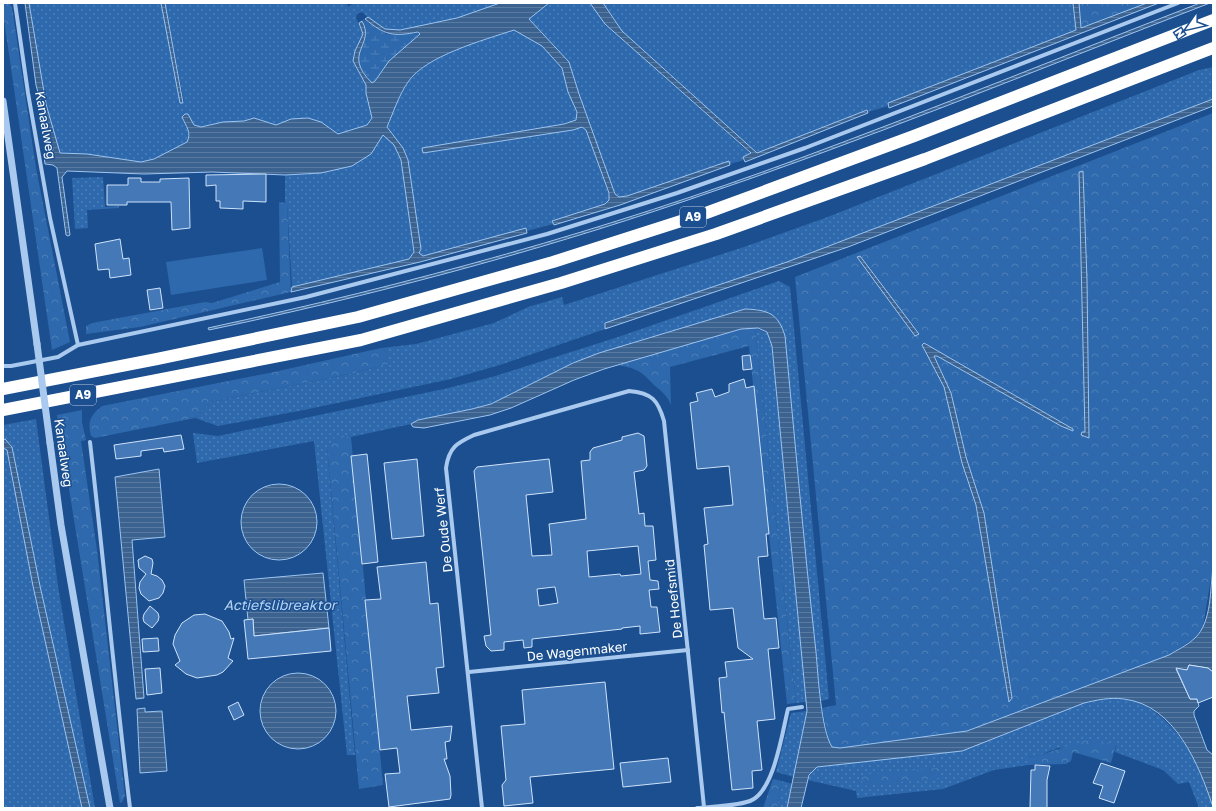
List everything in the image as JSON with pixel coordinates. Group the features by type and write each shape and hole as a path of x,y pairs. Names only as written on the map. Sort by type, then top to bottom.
{"highway":[{"name":"A9","path":"3,389 157,359 358,317 553,262 706,213 914,136 1213,20"},
{"name":"A9","path":"3,410 361,340 561,283 716,234 925,159 1213,48"}],"street":[{"name":"Kanaalweg","path":"15,3 28,93 50,218 78,345"},
{"path":"3,366 11,366 58,357 78,345 306,297 562,229 677,193 805,148 1178,3"},
{"name":"Kanaalweg","path":"3,100 61,525 110,808"},
{"name":"De Oude Werf","path":"482,808 446,468 451,449 474,435 630,391 642,392"},
{"name":"De Hoefsmid","path":"642,392 652,398 660,408 664,421 704,807"},
{"path":"90,442 107,586 118,706 130,808"},
{"name":"De Wagenmaker","path":"468,672 688,650"},
{"path":"697,808 749,801 760,795 771,775 788,709 802,707"}],"green space":[{"path":"3,3 9,3 12,7 36,168 70,342 52,350 3,13"},
{"path":"29,3 161,3 180,102 184,102 165,3 346,3 349,7 353,3 500,3 479,12 429,25 400,30 383,28 362,12 357,14 356,18 363,34 355,51 354,64 366,85 366,93 372,118 367,125 338,134 321,122 308,118 291,119 276,125 254,118 244,121 223,122 201,127 194,125 188,114 182,117 189,133 187,142 154,159 141,162 59,153 43,90"},
{"path":"549,3 590,3 605,24 751,154 743,157 744,160 730,164 729,162 627,196 619,197 615,194 569,62 529,19"},
{"path":"603,3 1073,3 1076,30 888,103 888,106 868,112 867,110 757,153 622,31"},
{"path":"1078,3 1147,3 1081,28"},
{"path":"363,19 386,34 396,35 420,33 413,41 389,61 373,83 360,67 358,60 358,55 366,36"},
{"path":"514,30 542,46 562,68 568,92 577,112 576,120 564,124 423,148 423,153 573,130 582,127 586,130 609,193 609,200 605,204 552,221 553,224 527,231 526,229 423,257 419,253 408,160 387,127 399,99 408,83 416,73 441,57 456,50"},
{"path":"1213,67 1213,99 787,262 606,323 605,329 503,364 451,379 299,411 218,426 195,418 210,402 354,373 388,364 386,351 381,348 416,344 494,323 528,307 562,297 564,305 741,248 825,218 1199,70"},
{"path":"1213,113 1213,565 1203,627 1195,638 1169,655 967,731 840,748 832,747 829,742 822,708 836,705 795,277"},
{"path":"383,134 394,145 401,160 414,252 409,259 292,287 287,204 285,203 285,175 321,173 371,154"},
{"path":"103,177 105,207 119,206 119,208 87,210 88,228 75,229 72,178"},
{"path":"279,202 287,203 291,292 140,327 86,334 86,326 92,323 205,302 212,303 280,282"},
{"path":"262,248 267,280 171,295 166,262"},
{"path":"779,281 790,287 829,699 821,701 805,554 785,336 758,309 745,309 599,353 573,363 491,404 351,437 342,435 327,448 355,755 347,755 314,441 197,463 193,433 218,436 444,389 492,377 618,337"},
{"path":"755,328 767,333 772,346 806,702 796,703"},
{"path":"755,328 796,703 787,704 749,346 670,367 671,405 668,398 646,377 635,369 618,365 741,329"},
{"path":"381,348 386,351 389,364 354,373 210,402 195,418 95,438 91,436 89,426 91,419 95,412 102,406 274,372"},
{"path":"82,410 82,422 86,440 81,441 97,550 125,796 120,803 57,415"},
{"path":"36,419 58,586 95,808 90,808 40,586 12,447 10,443 3,440 3,425"},
{"path":"342,435 351,437 383,785 359,789 327,448 335,437"},
{"path":"3,448 7,450 33,586 82,808 3,808"},
{"path":"1104,699 1125,699 1137,702 1151,709 1164,719 1176,732 1195,761 1203,777 1213,808 1199,808 1189,782 1178,784 1163,770 1115,752 1116,745 1058,748 1040,755 1028,757 1028,765 994,770 943,789 857,798 856,791 808,780 814,770 825,765 962,751 1084,703"},
{"path":"807,711 794,777 776,772 791,713"},
{"path":"1092,739 1116,745 1111,763 1073,752 1071,761 1066,764 1028,765 1028,757 1044,754"},
{"path":"938,768 939,778 863,786 861,775"},
{"path":"773,779 782,781 777,808 763,808"},
{"path":"782,781 793,784 787,808 777,808"}],"water":[{"path":"25,3 29,3 46,104 60,153 87,154 141,162 154,159 187,142 189,133 182,117 185,114 188,114 194,125 201,127 223,122 244,121 254,118 276,125 291,119 308,118 321,122 338,134 367,125 372,118 366,93 366,85 353,61 355,51 363,34 359,23 362,21 365,30 365,37 359,56 359,64 363,72 372,83 389,61 420,34 418,32 402,34 389,33 378,28 365,19 368,17 385,29 400,30 457,18 500,3 549,3 529,19 569,62 615,194 619,197 627,196 729,161 730,165 620,205 554,225 552,221 605,204 609,200 609,193 586,130 582,127 573,130 423,153 422,148 564,124 576,120 577,112 568,92 562,68 542,46 514,30 456,50 428,64 416,73 408,82 396,104 387,127 403,148 408,160 421,249 419,253 423,256 526,228 527,233 420,262 291,292 292,287 409,259 414,252 401,160 394,145 383,135 371,154 352,166 321,173 285,175 212,172 144,174 67,171 62,177 70,235 68,236 66,235 57,168 53,165 45,164 44,156 51,156 53,149 36,85"},
{"path":"161,3 165,3 183,103 180,103"},
{"path":"590,3 603,3 622,31 757,153 867,110 868,113 745,162 743,157 751,153 605,24"},
{"path":"1073,3 1079,3 1081,28 1147,3 1159,3 889,108 888,103 1076,30"},
{"path":"1200,3 1210,3 817,155 685,201 567,239 449,273 269,317 209,330 208,328 432,274 506,254 653,209 726,185 849,140"},
{"path":"1213,99 1213,106 848,247 605,329 605,323 787,262"},
{"path":"1083,171 1087,280 1089,438 1081,435 1082,432 1085,432 1079,172"},
{"path":"860,256 919,334 915,336 857,257"},
{"path":"745,309 760,310 771,314 779,322 785,336 821,701 825,728 832,747 840,748 967,731 1169,655 1192,641 1201,631 1205,623 1209,605 1213,567 1213,672 1208,668 1189,665 1187,670 1176,669 1190,699 1197,699 1199,706 1194,711 1194,715 1207,750 1213,755 1213,807 1192,756 1171,725 1157,712 1142,704 1114,698 1084,703 962,751 817,767 809,775 801,808 787,808 807,711 772,346 767,332 758,328 741,329 604,369 574,380 511,408 490,415 424,428 413,427 411,424 418,420 491,404 573,363 599,353"},
{"path":"924,343 1073,429 1073,431 1061,426 937,356 934,356 951,393 966,457 984,513 1012,698 1009,702 976,505 962,463 944,387 922,345"},
{"path":"5,439 12,447 40,586 90,808 82,808 33,586 7,450 3,448 3,440"},
{"path":"159,469 165,537 132,540 144,698 136,699 115,477"},
{"path":"279,484 293,487 306,495 314,508 317,522 314,536 306,549 293,557 279,560 265,557 252,549 244,536 241,522 244,508 252,495 265,487"},
{"name":"Actiefslibreaktor","path":"323,573 329,628 254,636 253,619 248,620 244,580"},
{"path":"298,673 312,676 325,684 333,697 336,711 333,725 325,738 312,746 298,749 284,746 271,738 263,725 260,711 263,697 271,684 284,676"},
{"path":"145,708 145,712 162,711 167,771 140,773 137,709"}],"building":[{"path":"266,174 266,202 243,201 243,209 220,208 220,201 216,201 216,185 206,186 206,175"},
{"path":"128,178 141,178 141,182 160,182 160,179 189,178 190,228 172,230 171,202 127,202 127,205 107,205 107,185 128,185"},
{"path":"120,239 123,259 129,258 131,275 110,278 109,269 98,270 95,244"},
{"path":"160,288 163,308 150,310 147,290"},
{"path":"750,355 752,369 743,370 742,356"},
{"path":"744,379 746,388 754,386 769,534 766,534 768,556 758,557 764,619 776,618 779,648 768,649 775,719 757,721 762,770 752,771 753,788 732,790 719,678 727,677 725,662 753,659 738,648 733,608 710,610 704,545 708,544 704,508 733,505 729,466 697,469 690,403 698,401 696,393 712,389 715,397 729,392 729,384"},
{"path":"638,433 644,436 647,466 644,470 634,472 639,514 644,513 645,526 653,526 656,560 648,561 650,580 658,581 659,589 649,590 651,607 657,607 660,632 640,634 640,626 622,628 532,639 532,647 524,648 523,640 504,642 504,650 491,651 486,646 484,636 491,635 474,471 477,467 549,459 553,492 526,495 532,556 552,555 549,524 586,519 581,461 590,460 590,452 593,448 622,440 622,437","holes":["638,546 641,574 621,576 620,574 589,577 587,551","555,587 558,603 539,606 537,589"]},
{"path":"181,435 184,449 164,452 163,448 141,451 141,456 116,459 114,445"},
{"path":"367,454 378,562 362,564 351,456"},
{"path":"417,459 424,536 392,539 384,463"},
{"path":"145,556 152,559 153,563 151,574 162,580 165,586 163,593 159,598 149,601 141,594 139,588 140,582 146,574 139,568 138,560"},
{"path":"426,562 430,604 438,603 444,667 436,668 439,693 407,696 411,730 452,726 450,741 445,742 447,759 444,759 450,776 451,795 450,799 389,807 385,774 400,773 397,748 380,750 365,600 381,599 377,567"},
{"path":"150,606 158,613 159,617 158,621 152,628 144,622 143,618"},
{"path":"205,614 222,621 229,632 231,639 234,638 228,658 233,661 223,672 217,675 197,678 186,674 175,665 180,661 173,644 175,635 182,623 194,615"},
{"path":"253,619 254,636 329,628 331,651 248,659 244,620"},
{"path":"158,638 159,651 143,652 142,639"},
{"path":"1189,665 1208,668 1213,672 1213,697 1198,703 1197,699 1190,699 1176,668 1187,670"},
{"path":"160,668 162,693 147,695 145,669"},
{"path":"605,682 614,769 530,777 533,803 504,806 502,785 506,780 501,726 525,724 522,690"},
{"path":"238,702 244,715 234,720 228,707"},
{"path":"668,758 671,782 623,787 620,763"},
{"path":"1101,763 1125,771 1114,803 1099,798 1103,786 1093,783"},
{"path":"1035,765 1050,766 1047,780 1047,808 1030,808 1031,770 1035,770"}]}
